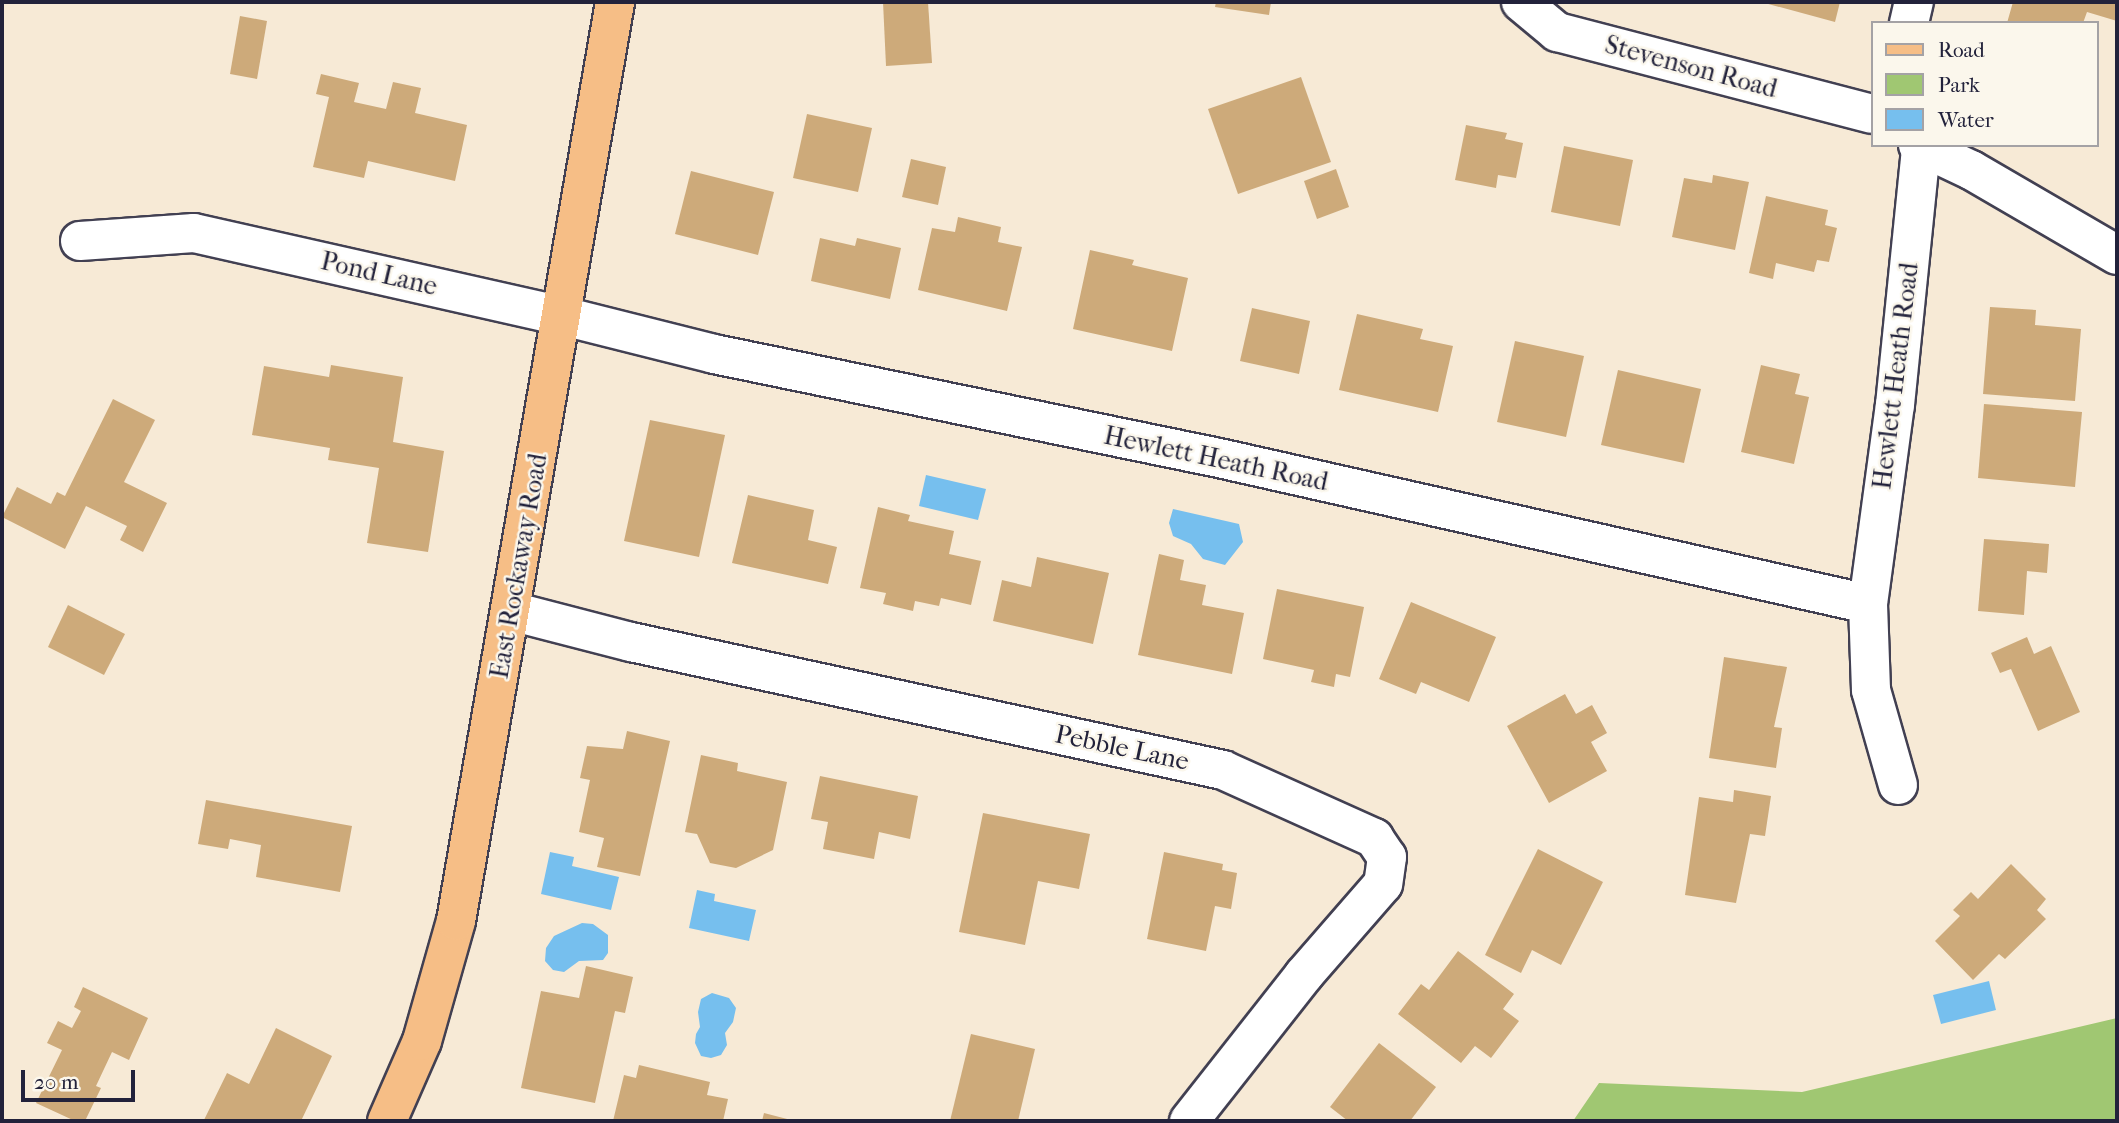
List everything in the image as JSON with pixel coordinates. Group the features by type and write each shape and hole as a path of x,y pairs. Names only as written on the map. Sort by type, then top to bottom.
{"main road":[{"name":"East Rockaway Road","path":"389,1120 422,1041 456,920 563,316 615,2"}],"street":[{"name":"Stevenson Road","path":"1521,2 1557,32 1870,113"},
{"path":"1909,21 1914,2"},
{"name":"Hewlett Heath Road","path":"1898,785 1871,690 1868,604 1895,405 1919,147"},
{"path":"1919,147 1971,170 2117,255"},
{"name":"Pond Lane","path":"80,241 194,233 563,316"},
{"name":"Hewlett Heath Road","path":"563,316 714,354 1219,458 1868,604"},
{"name":"Pebble Lane","path":"511,611 631,642 1223,770 1374,838 1387,857 1383,884 1304,975 1189,1121"}],"green space":[{"path":"2117,1018 2117,1121 1573,1121 1599,1083 1802,1092"}],"water":[{"path":"926,475 986,489 978,520 919,506"},
{"path":"1173,509 1239,524 1243,542 1225,565 1203,559 1191,544 1173,536 1169,523"},
{"path":"550,852 574,857 572,866 619,877 611,910 541,894"},
{"path":"697,890 715,894 714,901 756,910 749,941 689,928"},
{"path":"582,923 593,924 608,935 608,953 603,960 579,961 564,972 553,970 545,961 546,948 554,936"},
{"path":"1989,981 1996,1010 1941,1024 1933,995"},
{"path":"712,993 729,998 736,1008 733,1022 725,1033 727,1045 721,1055 711,1058 701,1056 695,1043 700,1027 698,1012 701,999"}],"building":[{"path":"883,2 928,2 932,63 886,66"},
{"path":"1216,2 1271,2 1269,15 1215,7"},
{"path":"1761,2 1840,2 1835,22"},
{"path":"2013,2 2117,2 2117,21 2087,12 2084,21 2008,21"},
{"path":"240,16 267,21 257,79 230,74"},
{"path":"321,74 359,83 354,102 386,109 393,82 421,88 415,113 467,125 455,181 368,161 364,178 313,167 329,97 316,94"},
{"path":"1301,77 1331,162 1238,194 1208,109"},
{"path":"807,114 872,128 858,192 793,178"},
{"path":"1466,125 1507,133 1505,139 1523,143 1516,178 1498,175 1496,188 1455,180"},
{"path":"1564,146 1633,160 1620,226 1551,212"},
{"path":"911,159 946,167 938,205 902,197"},
{"path":"1336,169 1349,207 1317,219 1304,181"},
{"path":"691,171 774,192 758,255 675,234"},
{"path":"1713,175 1749,182 1735,250 1672,237 1684,178 1712,183"},
{"path":"1766,196 1828,210 1825,225 1837,228 1829,262 1817,260 1814,272 1776,263 1773,279 1749,273"},
{"path":"958,217 1001,227 998,242 1022,247 1007,311 918,290 932,228 955,232"},
{"path":"820,238 855,246 857,238 901,248 890,299 811,281"},
{"path":"1090,250 1134,260 1132,265 1188,278 1172,351 1073,329"},
{"path":"1990,307 2036,310 2035,325 2081,329 2075,401 1983,394"},
{"path":"1252,308 1310,321 1299,374 1240,361"},
{"path":"1357,314 1423,329 1420,339 1453,346 1438,412 1339,390"},
{"path":"1515,341 1584,356 1566,437 1497,422"},
{"path":"331,365 403,377 393,442 444,451 428,552 367,543 379,468 328,460 330,448 252,435 264,366 329,377"},
{"path":"1761,365 1800,374 1795,394 1809,397 1794,464 1741,452"},
{"path":"1618,370 1701,389 1684,463 1601,445"},
{"path":"113,399 155,420 124,482 167,503 143,552 120,540 127,526 86,506 65,549 2,517 17,487 51,504 57,492 65,496"},
{"path":"1984,404 2082,412 2075,487 1978,478"},
{"path":"650,420 725,435 699,557 624,541"},
{"path":"748,495 814,510 808,540 837,547 828,584 732,563"},
{"path":"878,507 910,515 908,521 954,531 949,554 981,561 971,605 941,598 939,606 915,601 913,611 883,604 886,593 860,588"},
{"path":"1984,539 2049,544 2047,573 2027,571 2024,615 1978,611"},
{"path":"1159,554 1184,560 1180,580 1206,585 1202,605 1244,613 1232,674 1138,655"},
{"path":"1037,557 1109,573 1093,644 993,621 1002,580 1031,587"},
{"path":"1277,589 1364,607 1350,677 1336,674 1334,687 1311,682 1314,670 1263,659"},
{"path":"1411,602 1496,637 1469,702 1421,682 1416,694 1379,679"},
{"path":"68,605 125,634 104,675 48,647"},
{"path":"2027,637 2034,654 2051,646 2080,712 2038,731 2011,669 2000,673 1991,653"},
{"path":"1724,657 1787,667 1774,727 1782,728 1776,768 1709,758"},
{"path":"1565,694 1576,714 1592,705 1607,733 1591,742 1607,771 1549,803 1507,726"},
{"path":"627,731 670,741 640,876 597,867 604,838 579,832 590,780 580,778 587,746 623,749"},
{"path":"701,755 738,763 737,771 787,782 773,850 736,868 710,863 697,834 685,832"},
{"path":"820,776 918,796 910,839 879,832 874,859 823,849 828,822 811,819"},
{"path":"1734,790 1771,796 1765,836 1750,834 1736,903 1685,895 1699,797 1733,802"},
{"path":"206,800 352,826 340,892 256,877 261,845 230,839 228,849 198,844"},
{"path":"983,813 1090,834 1079,889 1038,881 1025,945 959,932"},
{"path":"1538,849 1603,882 1561,965 1532,950 1521,973 1485,955"},
{"path":"1164,852 1223,864 1222,870 1237,873 1231,909 1215,906 1206,951 1147,939"},
{"path":"2011,864 2046,899 2037,910 2046,919 2005,959 1999,954 1973,980 1935,941 1960,916 1953,910 1971,892 1978,899"},
{"path":"1458,951 1514,994 1503,1009 1519,1021 1491,1058 1475,1046 1461,1063 1398,1014 1421,984 1429,990"},
{"path":"586,966 633,977 625,1013 615,1011 595,1103 521,1088 541,991 579,998"},
{"path":"83,987 148,1018 129,1060 112,1052 96,1086 101,1088 85,1121 75,1121 36,1103 62,1050 47,1043 58,1021 72,1028 81,1011 74,1007"},
{"path":"276,1028 332,1056 301,1121 204,1120 227,1073 249,1084"},
{"path":"971,1034 1035,1049 1018,1121 950,1121"},
{"path":"1379,1043 1436,1087 1410,1121 1348,1121 1330,1107"},
{"path":"639,1065 710,1082 707,1095 728,1099 723,1121 613,1121 624,1075 636,1078"},
{"path":"764,1113 791,1120 791,1121 762,1121"}]}
